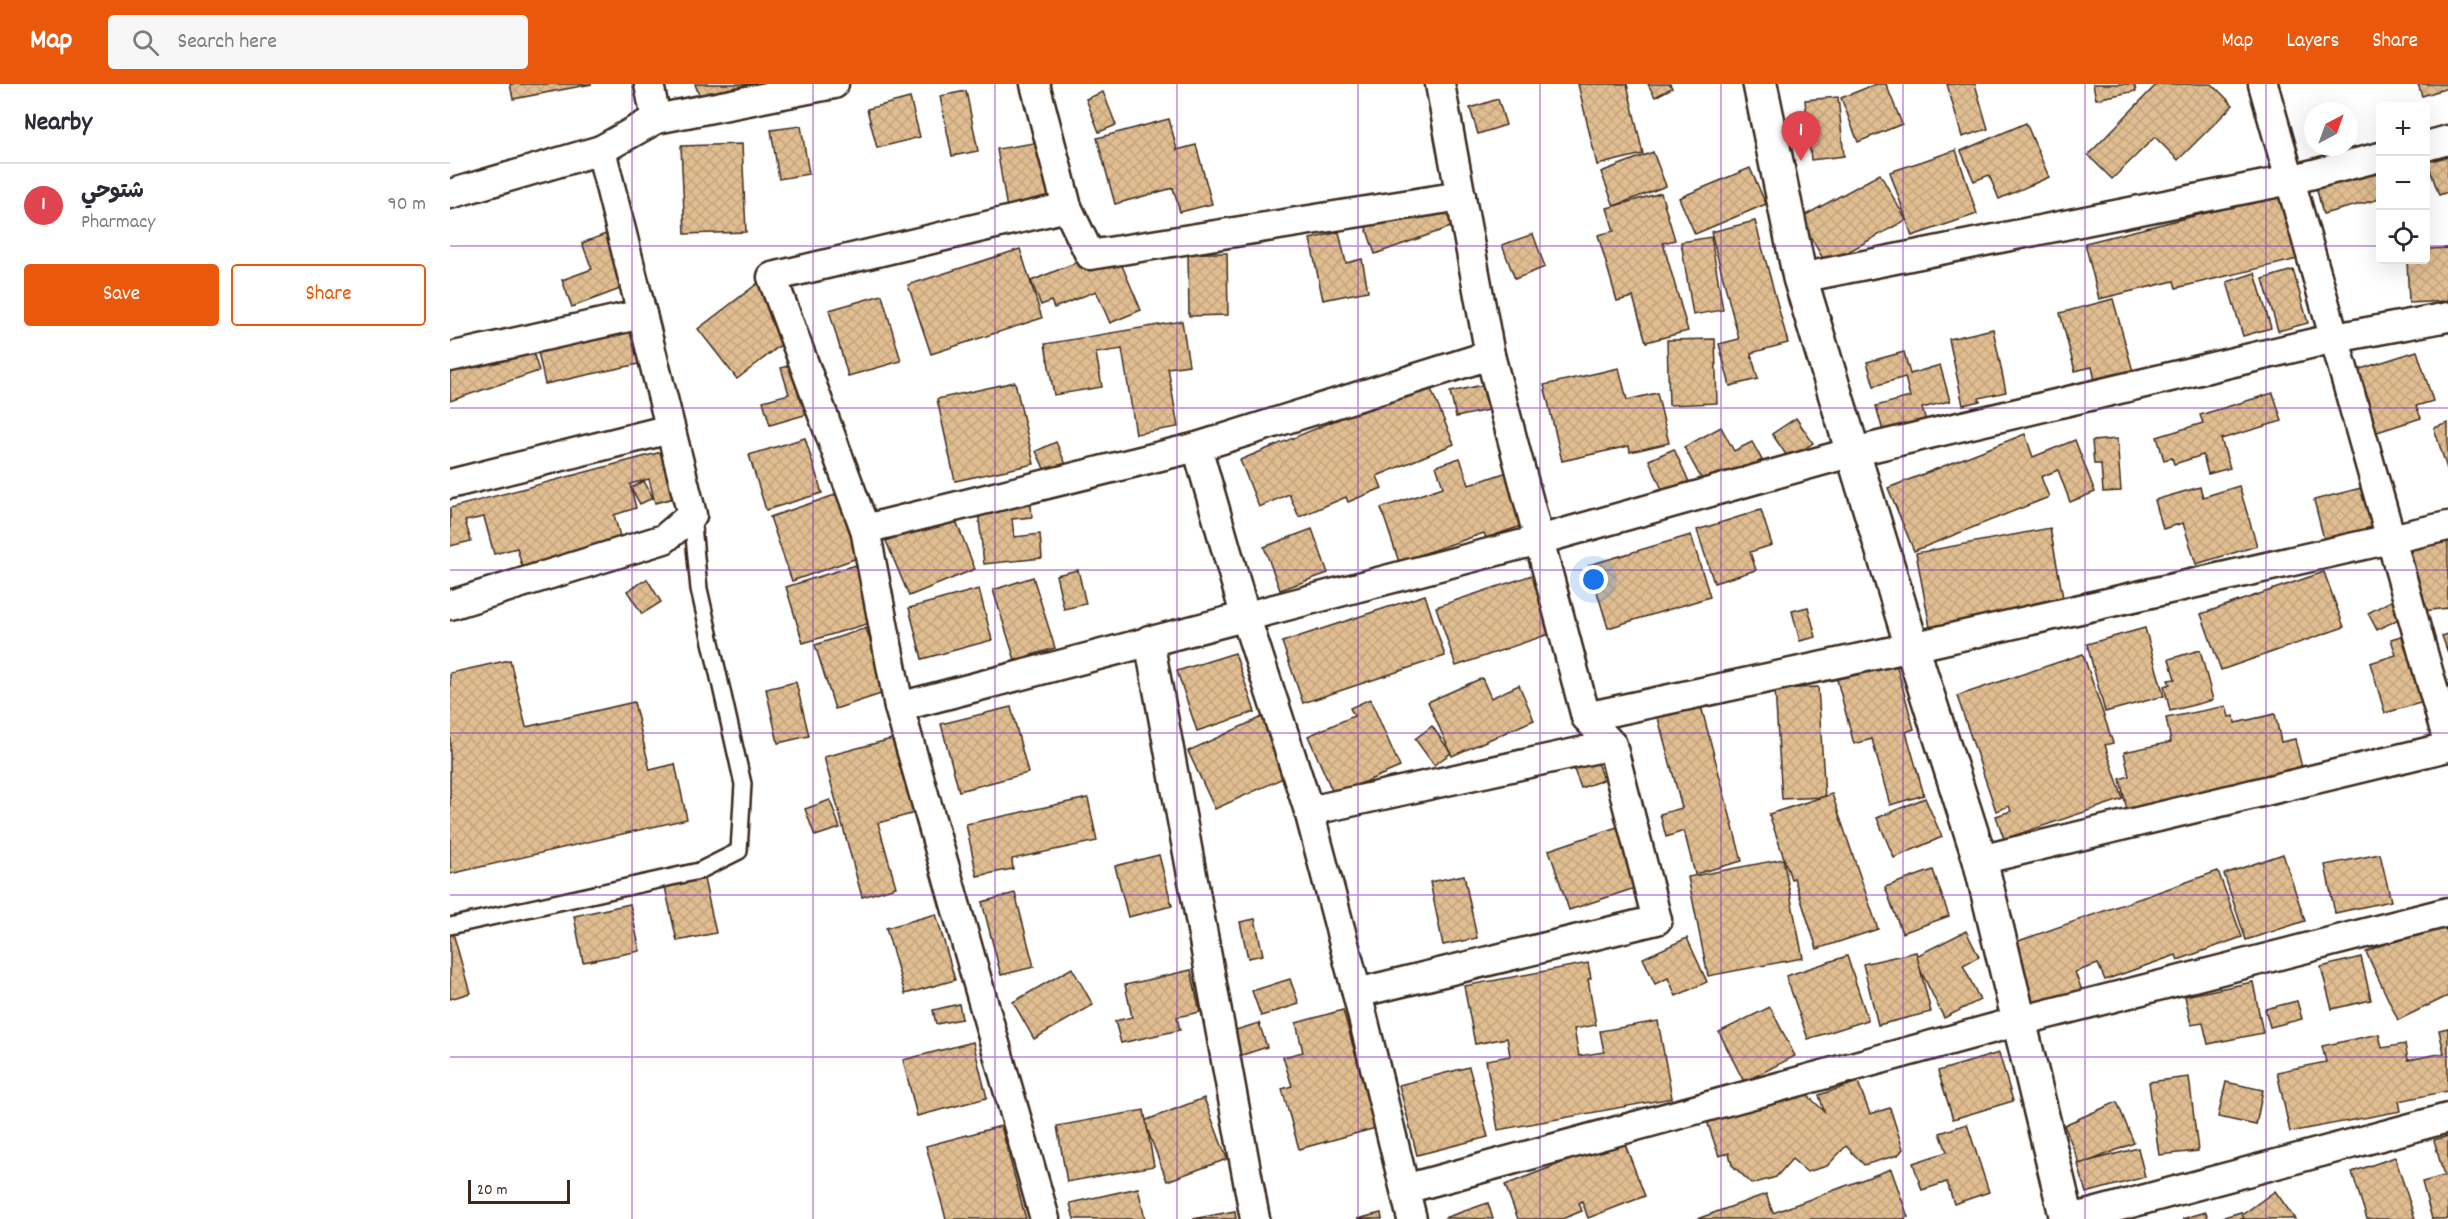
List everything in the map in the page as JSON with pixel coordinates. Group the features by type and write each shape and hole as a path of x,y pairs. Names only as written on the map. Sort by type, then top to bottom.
{"street":[{"path":"649,84 656,119"},
{"path":"450,194 601,150 656,119 834,84"},
{"path":"1035,84 1067,207 1089,255 1461,196"},
{"path":"1357,993 1657,920 1612,745 1586,717 1490,356 1440,84"},
{"path":"1760,84 1800,278 1911,647 1980,860 2069,1219 2448,1118"},
{"path":"2264,84 2448,742"},
{"path":"2430,145 2448,140"},
{"path":"450,605 664,538 692,515 601,150"},
{"path":"1800,278 2290,180 2376,159"},
{"path":"1046,1219 899,707 865,529 772,277 1067,207"},
{"path":"450,357 642,314"},
{"path":"899,707 1539,540 1853,452 2335,338 2448,317"},
{"path":"865,529 1197,447 1490,356"},
{"path":"450,484 670,429"},
{"path":"1197,447 1245,615 1309,812 1357,993 1412,1219"},
{"path":"1586,717 1911,647 2448,526"},
{"path":"1149,640 1255,1219"},
{"path":"1309,812 1612,745"},
{"path":"1980,860 2448,747"},
{"path":"1405,1189 2020,1021 2448,912"}],"lane":[{"path":"450,926 699,871 739,851 743,784 699,589 692,515"}],"building":[{"path":"510,84 592,84 513,99"},
{"path":"695,84 763,84 703,106"},
{"path":"1578,84 1627,84 1643,154 1597,165"},
{"path":"1648,84 1670,84 1672,88 1655,97"},
{"path":"1876,84 1886,84 1902,124 1858,142 1841,98"},
{"path":"1947,84 1975,84 1988,129 1962,137"},
{"path":"2093,84 2134,84 2136,91 2096,99"},
{"path":"2157,84 2212,84 2233,105 2178,160 2155,137 2112,179 2088,155"},
{"path":"2418,84 2448,84 2448,88 2422,96"},
{"path":"966,91 978,151 952,156 940,96"},
{"path":"1103,92 1116,125 1099,132 1086,99"},
{"path":"1838,97 1844,156 1811,160 1805,100"},
{"path":"910,98 920,137 877,148 867,109"},
{"path":"1498,99 1506,125 1478,134 1470,108"},
{"path":"1169,119 1177,150 1196,145 1212,204 1180,212 1173,188 1115,204 1097,138"},
{"path":"2026,123 2049,177 1999,199 1989,175 1974,181 1961,151"},
{"path":"801,126 809,174 779,179 771,130"},
{"path":"2448,127 2448,192 2439,195 2430,169 2430,152"},
{"path":"1053,140 1065,213 1008,215 997,149"},
{"path":"742,144 746,232 685,234 681,146"},
{"path":"1956,150 1977,214 1912,236 1890,172"},
{"path":"1653,152 1666,186 1614,206 1601,172"},
{"path":"2310,162 2376,168 2376,200 2323,214"},
{"path":"1750,168 1766,204 1695,234 1679,198"},
{"path":"1880,174 1906,220 1826,264 1800,218"},
{"path":"1449,186 1462,223 1375,254 1362,216"},
{"path":"1661,193 1675,240 1663,243 1688,331 1646,342 1633,297 1617,301 1598,235 1614,231 1607,208"},
{"path":"2287,193 2302,258 2176,288 2174,281 2099,299 2085,243"},
{"path":"1755,221 1788,343 1751,353 1758,379 1730,386 1719,344 1739,339 1711,232"},
{"path":"619,229 639,282 572,307 562,280 592,269 582,243"},
{"path":"1339,232 1346,263 1362,259 1368,291 1323,300 1310,239"},
{"path":"1533,234 1545,267 1515,279 1502,245"},
{"path":"1711,237 1723,310 1693,315 1681,242"},
{"path":"1114,247 1141,310 1110,323 1096,291 1054,308 1051,301 1041,305 1031,281"},
{"path":"2448,248 2448,301 2409,303 2407,264 2430,264 2430,249"},
{"path":"1020,249 1042,318 931,354 908,285"},
{"path":"1188,253 1227,253 1228,315 1189,316"},
{"path":"2293,270 2308,323 2278,331 2263,279"},
{"path":"2255,273 2271,328 2243,336 2227,282"},
{"path":"766,277 804,327 737,379 698,329"},
{"path":"882,295 901,361 848,376 829,310"},
{"path":"2113,299 2134,375 2096,385 2092,367 2075,371 2060,313"},
{"path":"652,314 662,359 545,384 535,338"},
{"path":"1182,321 1189,365 1168,368 1178,427 1136,434 1122,349 1096,353 1102,387 1054,395 1045,344"},
{"path":"1993,329 2006,392 1979,398 1980,401 1963,405 1949,339"},
{"path":"526,330 539,371 450,401 450,355"},
{"path":"1715,339 1717,403 1669,405 1667,340"},
{"path":"2417,351 2433,401 2416,406 2421,418 2374,433 2354,371"},
{"path":"1904,352 1910,374 1940,365 1950,401 1922,408 1929,430 1886,442 1876,406 1910,397 1905,377 1874,386 1867,362"},
{"path":"803,361 818,411 770,425 763,401 789,394 781,368"},
{"path":"1619,368 1627,400 1657,393 1669,443 1630,452 1629,446 1562,461 1544,385"},
{"path":"1015,382 1034,464 955,481 937,399"},
{"path":"1428,382 1454,444 1377,476 1382,488 1348,502 1346,497 1299,517 1289,494 1259,507 1240,460"},
{"path":"1487,384 1493,409 1456,417 1450,392"},
{"path":"2273,393 2282,421 2221,439 2230,468 2208,474 2203,455 2174,464 2172,458 2164,460 2157,437 2203,423 2200,415"},
{"path":"1796,418 1813,443 1789,459 1772,434"},
{"path":"2448,423 2448,472 2434,428"},
{"path":"1721,427 1734,451 1752,442 1762,460 1707,489 1684,447"},
{"path":"2025,434 2033,457 2075,440 2095,492 2070,502 2058,470 2041,477 2049,497 1914,551 1888,488"},
{"path":"805,438 822,493 766,510 749,455"},
{"path":"2117,439 2121,491 2103,492 2101,464 2094,464 2092,441"},
{"path":"1056,442 1068,469 1048,477 1036,451"},
{"path":"684,446 696,492 655,503 649,479 630,484 636,508 614,515 627,561 528,587 517,548 494,554 484,517 465,521 471,541 450,546 450,508"},
{"path":"1674,449 1690,484 1665,496 1649,460"},
{"path":"1460,458 1469,485 1513,470 1530,523 1486,538 1484,533 1399,562 1381,508 1443,487 1436,466"},
{"path":"644,481 653,498 640,504 631,488"},
{"path":"2239,486 2257,546 2196,564 2183,523 2163,529 2155,500 2200,487 2203,497"},
{"path":"2369,486 2383,537 2327,551 2314,500"},
{"path":"841,493 863,556 792,581 770,517"},
{"path":"1031,505 1032,517 1012,519 1014,537 1040,534 1042,558 984,564 978,510"},
{"path":"1761,510 1772,545 1750,552 1756,570 1714,583 1697,530"},
{"path":"953,513 975,569 909,596 886,541"},
{"path":"2050,528 2064,603 1930,627 1916,553"},
{"path":"1312,529 1328,573 1280,590 1264,547"},
{"path":"1691,535 1710,597 1608,628 1589,565"},
{"path":"2448,539 2448,608 2423,611 2418,579 2415,580 2410,544"},
{"path":"856,565 873,622 803,643 786,587"},
{"path":"1078,570 1086,604 1064,609 1056,575"},
{"path":"2324,572 2344,627 2221,670 2201,614"},
{"path":"1538,573 1558,631 1456,666 1436,607"},
{"path":"1033,577 1055,648 1015,660 993,590"},
{"path":"647,579 661,602 642,614 627,591"},
{"path":"979,589 992,640 922,659 909,608"},
{"path":"1425,595 1445,656 1303,703 1282,642"},
{"path":"2402,595 2412,612 2377,630 2368,613"},
{"path":"1808,607 1816,637 1800,641 1792,611"},
{"path":"866,628 887,692 835,709 815,645"},
{"path":"2145,628 2164,696 2105,712 2087,644"},
{"path":"2411,633 2431,700 2385,713 2370,663 2396,655 2391,639"},
{"path":"2448,634 2448,653 2442,636"},
{"path":"2200,650 2213,700 2170,711 2164,686 2170,684 2168,680 2175,679 2169,659"},
{"path":"1235,653 1255,712 1197,731 1177,671"},
{"path":"2083,654 2113,743 2105,745 2123,799 2004,839 1996,816 2011,811 2009,806 1996,811 1957,696"},
{"path":"510,660 526,727 634,702 650,770 675,764 687,819 450,874 450,673"},
{"path":"1895,660 1914,729 1906,732 1924,795 1890,805 1872,739 1854,744 1836,676"},
{"path":"1482,678 1491,698 1519,685 1534,720 1452,756 1428,702"},
{"path":"796,682 809,736 778,743 766,689"},
{"path":"1818,687 1825,797 1782,799 1775,689"},
{"path":"1370,699 1400,767 1334,795 1308,736 1354,716 1350,708"},
{"path":"1700,702 1742,861 1695,874 1684,831 1666,837 1660,814 1682,808 1657,714"},
{"path":"2226,706 2229,717 2234,716 2235,723 2275,714 2281,742 2295,739 2303,772 2127,810 2120,779 2129,776 2124,752 2171,742 2166,718"},
{"path":"1011,707 1028,773 959,791 941,724"},
{"path":"1262,717 1290,775 1215,809 1188,751"},
{"path":"1432,726 1451,753 1434,765 1415,739"},
{"path":"899,737 919,812 878,823 896,887 862,897 824,757"},
{"path":"1596,759 1603,780 1581,788 1573,767"},
{"path":"1832,794 1878,929 1817,949 1794,878 1791,879 1769,814"},
{"path":"1088,798 1097,841 1012,859 1013,869 977,876 966,824"},
{"path":"1925,798 1942,837 1894,858 1877,818"},
{"path":"830,800 840,828 815,836 805,809"},
{"path":"1620,826 1641,886 1569,910 1549,850"},
{"path":"2283,854 2305,921 2246,940 2224,874"},
{"path":"2380,854 2391,901 2335,913 2325,865"},
{"path":"1159,855 1172,906 1128,917 1115,866"},
{"path":"1783,859 1803,958 1708,976 1688,877"},
{"path":"1933,870 1949,916 1902,933 1885,887"},
{"path":"2218,871 2242,937 2178,960 2176,955 2105,980 2098,964 2075,972 2084,996 2035,1012 2010,944"},
{"path":"1464,875 1477,938 1443,945 1430,882"},
{"path":"704,879 716,933 677,941 665,887"},
{"path":"1015,893 1034,967 1001,975 982,902"},
{"path":"630,904 640,951 583,962 574,916"},
{"path":"936,914 955,980 905,994 886,928"},
{"path":"2440,918 2448,934 2448,996 2398,1020 2366,952"},
{"path":"1255,919 1263,955 1248,958 1240,922"},
{"path":"1966,931 1979,957 1963,965 1980,1000 1944,1018 1914,957"},
{"path":"450,933 453,933 470,993 450,999"},
{"path":"1687,938 1707,982 1676,996 1668,978 1655,984 1643,958"},
{"path":"1916,952 1931,1012 1878,1025 1863,964"},
{"path":"1847,956 1868,1020 1808,1039 1786,976"},
{"path":"2361,957 2371,1000 2332,1009 2321,967"},
{"path":"1588,963 1591,978 1588,979 1596,1025 1574,1029 1579,1056 1604,1052 1600,1031 1658,1021 1672,1098 1498,1130 1486,1060 1510,1056 1507,1038 1475,1044 1464,986"},
{"path":"1072,968 1093,1005 1034,1039 1013,1002"},
{"path":"1191,970 1200,1012 1177,1017 1180,1030 1121,1043 1115,1021 1132,1017 1125,985"},
{"path":"1290,979 1299,1004 1261,1016 1252,991"},
{"path":"2253,982 2263,1033 2208,1044 2203,1023 2191,1025 2185,996"},
{"path":"2297,1001 2302,1019 2270,1027 2265,1009"},
{"path":"959,1004 962,1019 936,1024 933,1010"},
{"path":"1770,1007 1795,1056 1744,1082 1719,1032"},
{"path":"1343,1010 1376,1128 1299,1149 1282,1089 1292,1086 1283,1057 1303,1052 1296,1023"},
{"path":"1259,1023 1267,1047 1233,1058 1226,1033"},
{"path":"2448,1028 2448,1091 2399,1101 2401,1111 2290,1132 2277,1072 2326,1062 2322,1046 2379,1034 2382,1048 2405,1044 2408,1060 2444,1053 2439,1030"},
{"path":"973,1042 987,1098 917,1116 903,1060"},
{"path":"1999,1053 2013,1101 1953,1119 1938,1071"},
{"path":"1469,1067 1488,1137 1417,1155 1399,1085"},
{"path":"2189,1077 2198,1151 2159,1155 2149,1082"},
{"path":"1858,1082 1870,1114 1890,1108 1903,1149 1898,1155 1864,1165 1846,1146 1827,1166 1807,1172 1792,1159 1776,1177 1752,1184 1732,1165 1729,1153 1719,1156 1708,1124 1710,1121 1804,1092 1824,1111 1819,1095"},
{"path":"2226,1082 2263,1090 2256,1125 2218,1117"},
{"path":"1204,1098 1227,1159 1167,1181 1144,1121"},
{"path":"2117,1102 2134,1143 2080,1165 2064,1125"},
{"path":"1144,1110 1154,1166 1067,1182 1057,1126"},
{"path":"1967,1124 1989,1192 1954,1204 1947,1182 1922,1190 1913,1163 1947,1152 1940,1133"},
{"path":"1001,1126 1026,1219 946,1219 926,1146"},
{"path":"2448,1136 2448,1219 2432,1219 2422,1182 2444,1176 2434,1140"},
{"path":"1623,1139 1645,1196 1588,1218 1582,1201 1579,1203 1582,1211 1562,1219 1518,1219 1505,1185"},
{"path":"2138,1148 2145,1177 2086,1193 2078,1164"},
{"path":"2395,1157 2415,1219 2367,1219 2352,1172"},
{"path":"1891,1169 1908,1217 1903,1219 1697,1219 1766,1194 1773,1213"},
{"path":"1138,1188 1145,1219 1074,1219 1070,1203"},
{"path":"2275,1191 2295,1219 2240,1219 2239,1217"},
{"path":"1488,1203 1493,1219 1444,1218"},
{"path":"1235,1211 1236,1219 1193,1219"},
{"path":"2206,1212 2208,1219 2182,1219"},
{"path":"2241,1212 2244,1219 2217,1219"},
{"path":"1381,1213 1382,1219 1357,1219"}],"place":[{"name":"شتوحي","path":"1801,161"}]}
